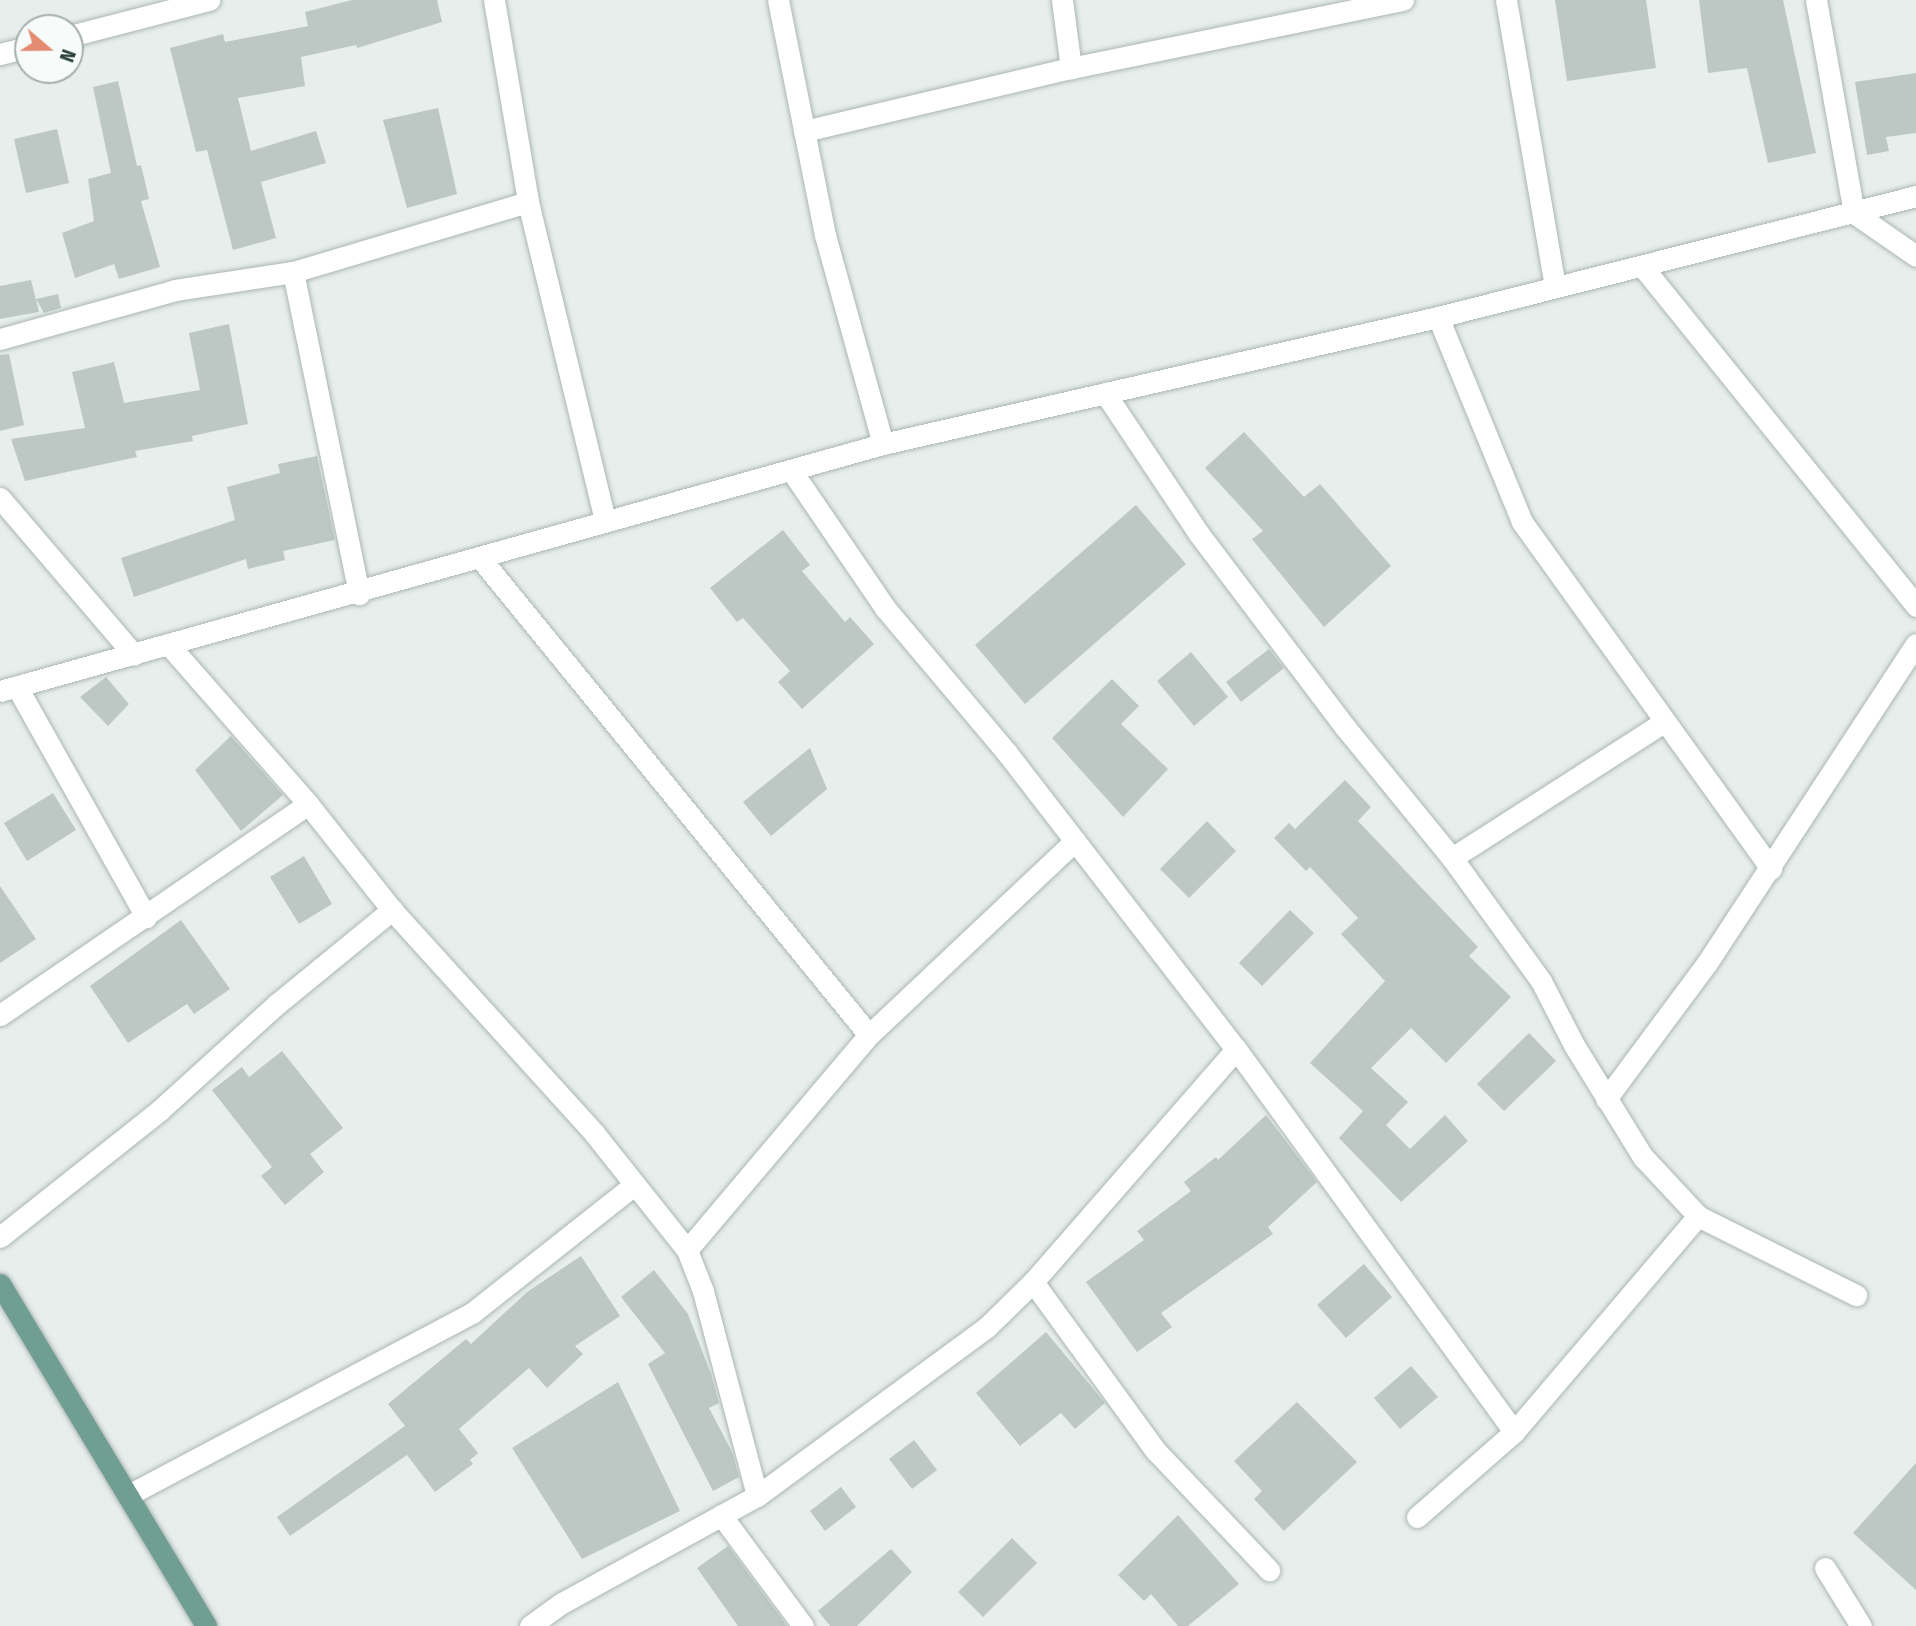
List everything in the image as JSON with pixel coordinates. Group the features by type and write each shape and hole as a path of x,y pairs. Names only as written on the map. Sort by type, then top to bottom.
{"main road":[{"path":"0,1284 131,1494 206,1626"}],"street":[{"path":"84,32 180,3 209,0"},
{"path":"494,0 528,202 605,520"},
{"path":"778,0 825,235 883,444"},
{"path":"1062,0 1071,68"},
{"path":"804,131 1071,68 1403,0"},
{"path":"1506,0 1555,287"},
{"path":"1816,0 1854,213 1916,256"},
{"path":"146,917 9,689 359,594 605,520 883,444 1438,317 1916,196"},
{"path":"0,339 175,290 293,272 528,202"},
{"path":"1642,265 1916,606"},
{"path":"293,272 359,594"},
{"path":"1438,317 1522,522 1662,723 1771,869"},
{"path":"1105,393 1199,534 1345,727 1452,858 1541,981 1606,1099 1643,1157 1698,1216 1856,1295"},
{"path":"791,470 885,608 1075,841 1236,1049 1514,1432"},
{"path":"0,498 134,655"},
{"path":"481,559 869,1035"},
{"path":"1606,1099 1771,869 1916,644"},
{"path":"169,645 308,804 392,910 594,1133 687,1251 703,1291 757,1496"},
{"path":"1452,858 1662,723"},
{"path":"0,1015 308,804"},
{"path":"687,1251 869,1035 1075,841"},
{"path":"0,1237 160,1110 277,1004 392,910"},
{"path":"530,1626 562,1603 757,1496 987,1327 1033,1282 1236,1049"},
{"path":"131,1494 472,1313 634,1185"},
{"path":"1417,1517 1514,1432 1698,1216"},
{"path":"1033,1282 1155,1450 1269,1570"},
{"path":"721,1515 803,1626"},
{"path":"1825,1568 1861,1626"}],"building":[{"path":"352,0 437,0 442,22 357,48 356,45 301,57 305,86 238,98 251,151 316,131 326,163 261,182 276,238 233,250 207,150 196,152 170,48 223,34 225,42 308,26 305,12"},
{"path":"1555,0 1646,0 1656,68 1567,81"},
{"path":"1699,0 1783,0 1816,153 1768,163 1747,68 1708,73"},
{"path":"1916,73 1916,133 1886,137 1889,151 1867,155 1855,82"},
{"path":"118,81 137,166 141,165 149,199 141,201 160,267 119,279 114,264 75,278 62,233 94,221 88,179 111,173 93,87"},
{"path":"438,108 457,194 407,208 383,120"},
{"path":"57,129 69,183 26,193 14,139"},
{"path":"31,280 39,312 0,319 0,286"},
{"path":"58,294 61,308 44,313 36,299"},
{"path":"229,324 248,424 192,436 193,441 135,451 137,457 25,481 11,439 85,428 72,372 114,362 124,403 200,390 189,333"},
{"path":"9,354 24,425 0,431 0,355"},
{"path":"1244,432 1304,497 1320,484 1391,566 1324,627 1252,539 1263,531 1205,468"},
{"path":"317,456 335,540 283,551 285,560 248,569 246,559 134,597 121,558 235,520 227,487 280,473 278,464"},
{"path":"1136,505 1186,564 1025,704 975,645"},
{"path":"783,530 810,565 802,571 845,622 850,617 874,644 802,709 778,682 790,671 743,618 737,622 710,588"},
{"path":"1269,649 1284,668 1241,702 1226,682"},
{"path":"1191,652 1228,697 1194,726 1157,681"},
{"path":"106,677 129,704 108,726 80,697"},
{"path":"1112,679 1139,706 1121,724 1168,769 1123,817 1052,738"},
{"path":"231,736 283,795 241,831 195,770"},
{"path":"810,748 827,789 771,836 743,802"},
{"path":"1345,780 1371,807 1358,821 1478,947 1469,956 1511,997 1446,1063 1411,1028 1371,1068 1408,1102 1386,1125 1410,1149 1445,1115 1468,1141 1401,1202 1339,1138 1363,1111 1310,1063 1385,981 1341,934 1358,918 1310,867 1306,871 1274,838 1289,823 1295,829"},
{"path":"53,793 76,830 27,861 4,823"},
{"path":"1207,821 1236,851 1189,898 1160,869"},
{"path":"304,856 332,904 299,924 270,877"},
{"path":"0,886 36,939 0,963"},
{"path":"1290,910 1314,933 1262,986 1239,963"},
{"path":"181,920 230,989 194,1014 187,1004 128,1043 90,986"},
{"path":"1529,1033 1556,1061 1504,1111 1477,1084"},
{"path":"282,1051 343,1128 310,1154 324,1172 285,1205 261,1176 272,1167 212,1090 242,1067 249,1077"},
{"path":"1266,1115 1317,1182 1268,1227 1273,1234 1161,1313 1172,1327 1137,1352 1086,1282 1144,1240 1137,1231 1191,1191 1184,1182 1216,1157 1218,1160"},
{"path":"581,1256 620,1316 575,1346 583,1354 547,1388 529,1368 459,1429 478,1453 470,1460 473,1464 435,1492 407,1455 290,1536 277,1517 405,1426 388,1404 466,1339 471,1344 527,1292"},
{"path":"1364,1264 1392,1297 1346,1338 1317,1305"},
{"path":"654,1270 688,1314 719,1403 709,1408 732,1452 739,1477 713,1491 648,1364 665,1353 621,1297"},
{"path":"1046,1332 1105,1403 1075,1429 1061,1413 1020,1446 976,1393"},
{"path":"1411,1366 1438,1397 1400,1429 1374,1398"},
{"path":"618,1382 680,1511 582,1559 512,1448"},
{"path":"1297,1402 1357,1462 1284,1531 1254,1499 1262,1491 1234,1461"},
{"path":"914,1440 937,1470 912,1489 889,1459"},
{"path":"1916,1463 1916,1590 1853,1533"},
{"path":"841,1487 856,1507 825,1531 810,1511"},
{"path":"1178,1515 1239,1584 1188,1626 1178,1626 1151,1594 1144,1601 1118,1575"},
{"path":"1012,1538 1037,1563 983,1617 958,1592"},
{"path":"728,1546 787,1626 738,1626 697,1568"},
{"path":"891,1549 912,1572 857,1626 830,1626 818,1611"}]}
